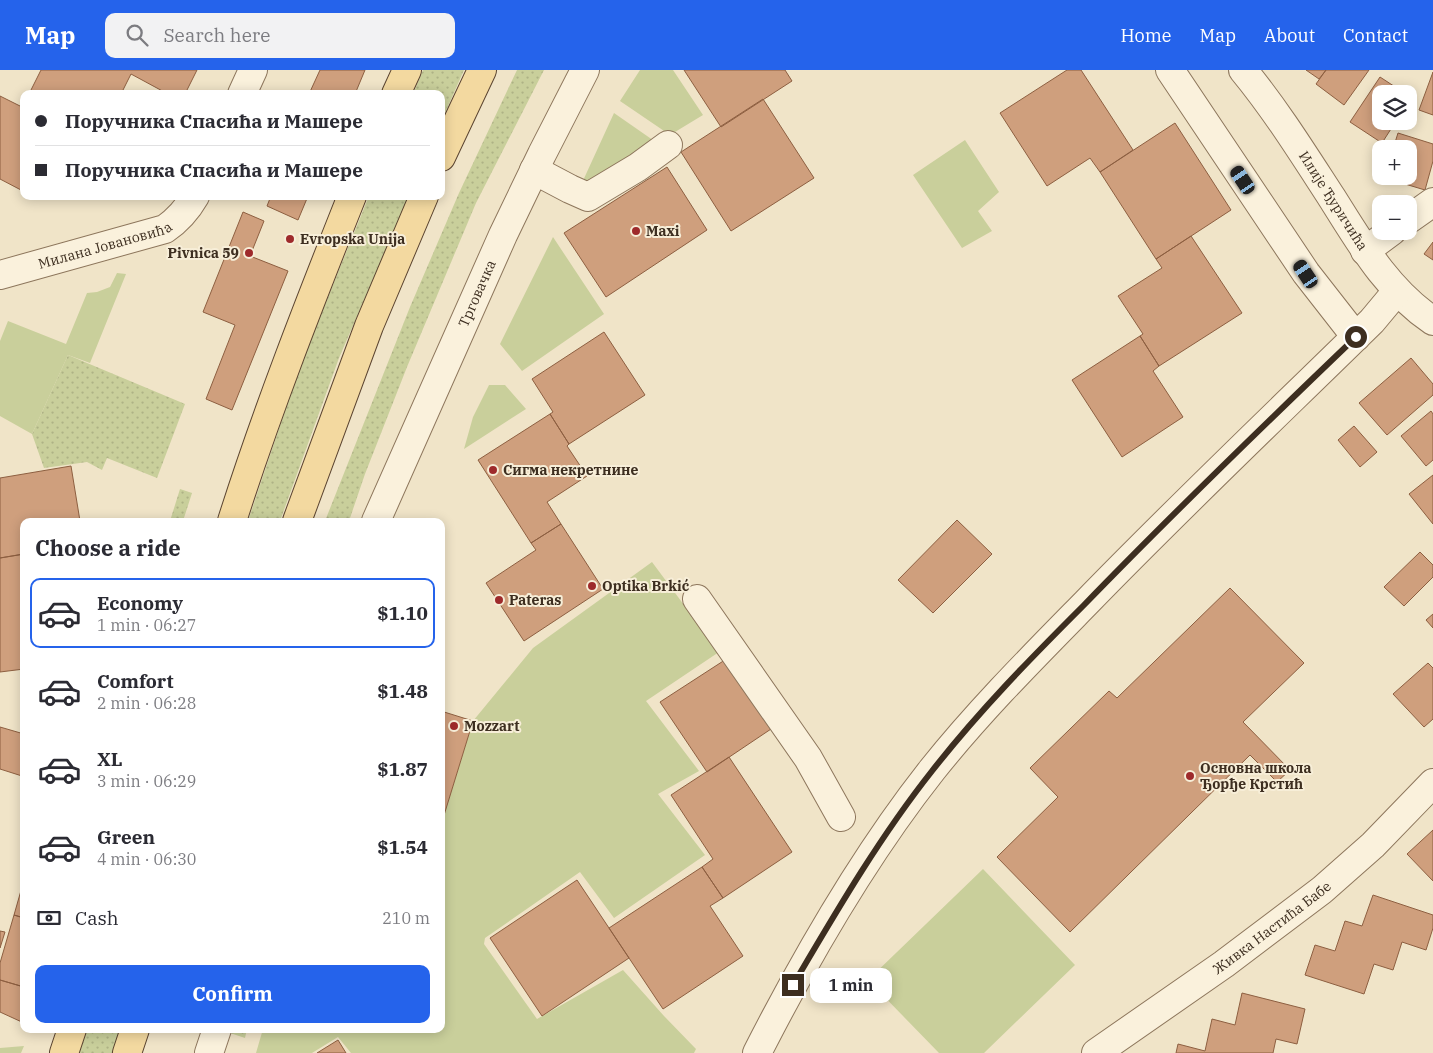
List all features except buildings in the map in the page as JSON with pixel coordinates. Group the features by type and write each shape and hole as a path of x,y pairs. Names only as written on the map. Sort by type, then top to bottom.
{"main road":[{"path":"398,90 407,70"},
{"path":"445,149 482,70"},
{"path":"233,518 304,316 350,200"},
{"path":"298,518 369,326 422,200"},
{"path":"64,1053 71,1033"},
{"path":"127,1053 134,1033"}],"street":[{"path":"244,90 253,70"},
{"name":"Трговачка","path":"377,518 443,368 534,170 585,70"},
{"path":"1170,70 1306,274 1356,337"},
{"name":"Илије Ђуричића","path":"1243,70 1282,121 1365,251 1397,291 1433,321"},
{"path":"534,170 588,197 638,167 668,145"},
{"name":"Милана Јовановића","path":"0,275 165,229 178,220 193,200"},
{"path":"1417,213 1433,202"},
{"path":"1365,251 1380,240"},
{"path":"757,1053 807,960 878,845 921,784 966,729 1006,684 1169,517 1356,337 1397,291"},
{"path":"697,599 808,758 840,816"},
{"name":"Живка Настића Бабе","path":"1096,1053 1224,964 1322,890 1373,845 1433,783"},
{"path":"210,1053 216,1033"}],"green space":[{"path":"423,70 464,70 445,113 445,90 415,90"},
{"path":"517,70 544,70 476,203 407,367 365,474 350,518 326,518 410,307 459,193"},
{"path":"640,70 673,70 703,115 670,135 620,101"},
{"path":"614,113 660,145 581,185"},
{"path":"965,140 999,192 978,211 992,231 962,248 913,175"},
{"path":"367,200 407,200 339,358 281,518 249,518 300,366"},
{"path":"553,237 604,314 522,371 500,344"},
{"path":"117,273 126,274 90,363 68,355 32,434 0,416 0,341 8,321 66,344 87,293 97,292 110,287"},
{"path":"68,355 185,404 157,478 107,458 102,470 87,462 44,468 32,434"},
{"path":"489,385 505,385 526,409 464,449 473,417"},
{"path":"180,489 192,493 184,518 171,518"},
{"path":"652,562 719,652 646,701 699,771 658,794 705,855 614,918 580,872 485,938 484,944 537,1019 623,970 696,1049 694,1053 351,1053 338,1037 312,1053 256,1053 262,1033 445,1033 445,812 473,721 533,648"},
{"path":"983,869 1075,965 984,1053 939,1053 868,980"},
{"path":"85,1033 119,1033 113,1053 78,1053"},
{"path":"230,1033 246,1033 245,1038"},
{"path":"24,1046 21,1053 0,1053 0,1048"}],"place":[{"name":"Maxi","path":"636,231"},
{"name":"Evropska Unija","path":"290,239"},
{"name":"Pivnica 59","path":"249,253"},
{"name":"Сигма некретнине","path":"493,470"},
{"name":"Optika Brkić","path":"592,586"},
{"name":"Pateras","path":"499,600"},
{"name":"Mozzart","path":"454,726"},
{"name":"Основна школа Ђорђе Крстић","path":"1190,776"}],"route":[{"path":"793,985 878,845 916,792 966,729 1006,684 1169,517 1356,337"}]}
